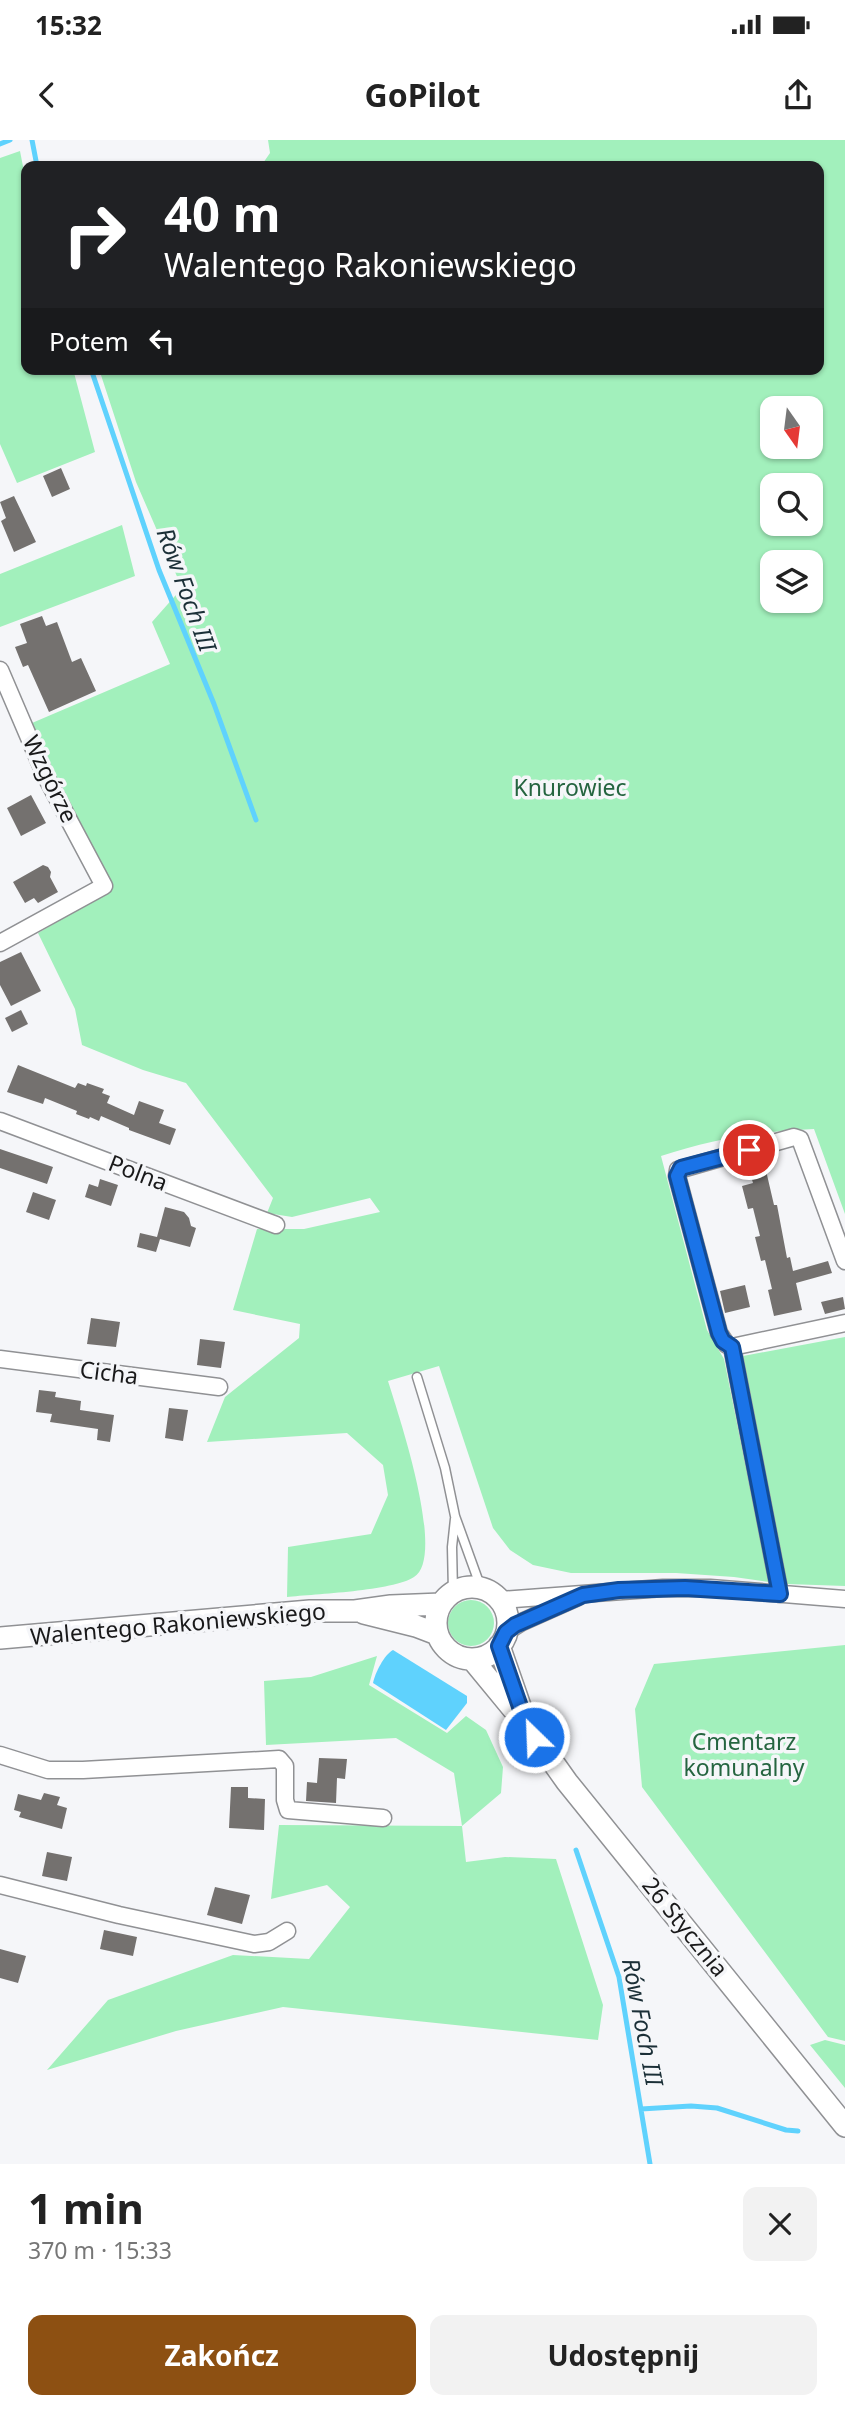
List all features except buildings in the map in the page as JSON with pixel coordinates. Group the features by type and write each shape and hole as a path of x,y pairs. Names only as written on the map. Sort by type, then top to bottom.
{"street":[{"name":"Wzgórze","path":"0,943 104,886 46,775 1,674"},
{"name":"Polna","path":"0,1121 276,1224"},
{"path":"780,1594 732,1347 723,1341 719,1333 677,1176 678,1170 794,1137 800,1139 845,1261"},
{"path":"732,1347 845,1323"},
{"name":"Cicha","path":"0,1359 219,1387"},
{"path":"503,1639 507,1615 500,1600 481,1588 467,1587 447,1598 437,1613 437,1634 447,1650 454,1655 472,1659 487,1656 522,1622 583,1595"},
{"path":"500,1600 663,1588 710,1588 845,1599"},
{"name":"Walentego Rakoniewskiego","path":"0,1638 310,1611 355,1611 447,1598"},
{"name":"Walentego Rakoniewskiego","path":"355,1611 437,1634"},
{"name":"26 Stycznia","path":"503,1639 527,1727"},
{"name":"26 Stycznia","path":"472,1659 567,1782 845,2126"},
{"path":"0,1755 48,1770 279,1759 285,1766 285,1800 288,1810 383,1818"},
{"path":"0,1885 119,1915 254,1944 268,1942 287,1931"}],"lane":[{"path":"417,1377 445,1468 455,1516 481,1588"},
{"path":"447,1598 455,1516"}],"green space":[{"name":"Knurowiec","path":"268,140 845,140 845,1214 814,1129 737,1137 661,1156 707,1330 724,1359 769,1582 676,1573 571,1573 533,1565 510,1550 493,1528 439,1366 388,1381 409,1452 423,1515 423,1564 414,1577 389,1586 287,1597 288,1547 371,1534 388,1495 383,1465 347,1433 207,1442 225,1397 299,1338 300,1324 233,1310 257,1229 304,1229 380,1212 370,1198 292,1217 267,1213 273,1198 186,1083 143,1070 82,1045 75,1009 38,933 111,890 51,769 32,723 170,664 152,622 182,588 136,482 101,375 824,375 824,161 264,161 270,153"},
{"path":"20,151 22,161 21,375 75,375 95,452 17,483 0,444 0,158"},
{"path":"122,525 135,576 0,627 0,574"},
{"path":"845,1337 845,1586 787,1584 743,1356"},
{"path":"471,1600 487,1607 494,1623 487,1639 471,1646 455,1639 448,1623 455,1607"},
{"name":"Cmentarz komunalny","path":"845,1645 845,2041 828,2037 642,1787 635,1709 654,1664"},
{"path":"377,1656 369,1685 447,1733 466,1716 486,1730 503,1767 501,1793 462,1826 454,1773 396,1738 266,1745 264,1681 311,1677"},
{"path":"279,1825 462,1826 466,1862 505,1857 556,1859 603,2005 598,2040 283,2007 176,2031 47,2070 108,2000 233,1955 309,1959 350,1907 327,1885 271,1899"},
{"path":"825,2040 845,2045 845,2088 810,2045"}],"water":[{"path":"393,1650 467,1696 467,1703 446,1730 373,1683 380,1665"}],"waterway":[{"path":"0,144 10,140"},
{"name":"Rów Foch III","path":"32,140 36,161"},
{"name":"Rów Foch III","path":"93,375 159,570 214,704 256,820"},
{"name":"Rów Foch III","path":"576,1850 619,1977 650,2164"},
{"path":"641,2109 691,2106 717,2108 786,2130 798,2131"}],"route":[{"path":"534,1737 527,1727 499,1646 506,1632 515,1625 583,1595 619,1590 710,1588 780,1594 732,1347 723,1341 719,1333 677,1176 681,1168 749,1150"}]}
